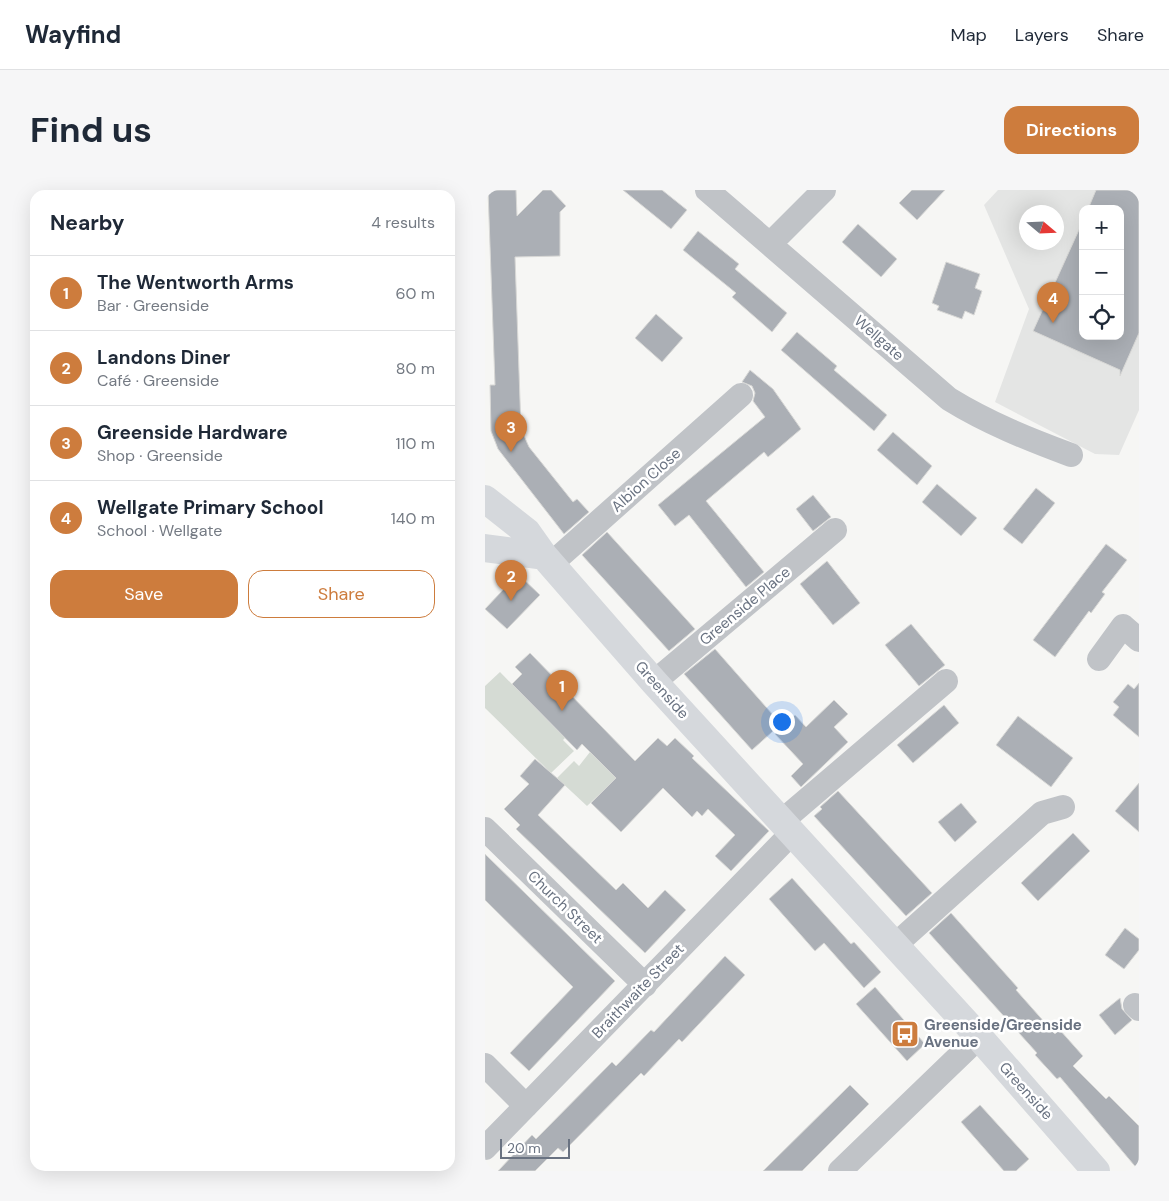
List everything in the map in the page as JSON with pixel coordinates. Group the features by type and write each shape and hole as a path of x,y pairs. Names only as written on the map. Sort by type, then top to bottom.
{"main road":[{"name":"Greenside","path":"485,499 527,532 548,560 653,682 787,827 893,946 979,1037 1096,1171"},
{"path":"485,548 548,560"}],"street":[{"name":"Wellgate","path":"707,190 771,243 949,399 979,418 1012,433 1071,455"},
{"path":"771,243 824,190"},
{"name":"Albion Close","path":"548,560 741,395"},
{"name":"Greenside Place","path":"653,682 835,530"},
{"path":"1099,659 1123,626 1139,640"},
{"path":"787,827 946,681"},
{"path":"893,946 1042,813 1063,807"},
{"name":"Braithwaite Street","path":"485,1148 645,984 787,827"},
{"name":"Church Street","path":"485,829 645,984"},
{"path":"840,1171 979,1037"},
{"path":"485,1065 526,1106"}],"shaded area":[{"path":"998,190 1139,190 1139,410 1119,455 1095,454 995,402 1029,309 984,205"},
{"path":"500,672 565,738 563,740 574,751 551,773 485,708 485,686"},
{"path":"590,752 596,758 635,761 587,806 557,778 574,761 579,766"}],"building":[{"path":"488,190 516,190 517,216 543,190 551,190 566,206 560,212 560,256 515,257 521,429 529,447 573,502 577,499 589,512 564,534 498,449 491,431 490,385 495,385"},
{"path":"623,190 662,190 687,210 671,229"},
{"path":"912,190 945,190 917,220 899,203"},
{"path":"1096,190 1139,190 1139,333 1120,376 1120,370 1033,331 1079,230 1079,340 1124,340 1124,205 1090,205"},
{"path":"858,224 897,259 881,277 842,242"},
{"path":"698,231 739,264 735,269 787,313 772,332 732,297 736,293 683,250"},
{"path":"946,262 980,274 975,288 982,291 974,315 965,311 962,319 937,310 939,306 932,303"},
{"path":"656,314 683,338 662,362 635,338"},
{"path":"797,332 837,366 834,370 887,415 874,431 781,350"},
{"path":"750,370 773,389 801,429 768,457 764,452 706,501 764,572 746,587 689,515 675,526 658,505 765,417 753,401 755,393 752,386 742,382"},
{"path":"893,432 932,466 917,485 877,450"},
{"path":"937,484 977,518 961,536 922,502"},
{"path":"1036,488 1055,503 1022,544 1003,529"},
{"path":"813,495 831,517 813,531 796,509"},
{"path":"607,532 695,629 669,651 582,555"},
{"path":"1106,544 1127,560 1102,592 1105,594 1091,613 1089,611 1055,657 1033,640"},
{"path":"827,561 860,603 833,625 800,584"},
{"path":"518,574 540,595 507,629 485,609"},
{"path":"911,624 945,665 919,686 885,645"},
{"path":"715,649 781,724 752,750 684,674"},
{"path":"530,653 635,761 658,738 667,746 675,738 694,756 692,758 769,831 731,871 715,856 735,835 708,809 702,816 697,811 692,817 663,788 621,832 591,803 616,778 582,744 577,750 512,684 522,674 515,667"},
{"path":"1139,683 1139,737 1113,715 1119,707 1113,702 1128,684 1134,689"},
{"path":"834,700 848,714 834,727 848,742 801,787 791,776 803,764 775,734 795,715 806,727"},
{"path":"944,705 959,723 913,763 897,745"},
{"path":"1018,716 1073,758 1051,787 996,745"},
{"path":"535,759 565,785 538,815 616,890 623,883 648,908 665,890 686,910 645,953 516,829 520,825 504,809 529,784 520,776"},
{"path":"1139,783 1139,832 1115,811"},
{"path":"838,791 932,893 906,916 814,816 822,809 820,807"},
{"path":"961,803 977,822 955,842 938,822"},
{"path":"1073,833 1090,851 1038,901 1021,883"},
{"path":"485,854 615,981 529,1071 510,1053 573,987 485,900"},
{"path":"792,878 851,944 854,942 881,972 864,988 824,943 815,951 769,899"},
{"path":"951,913 1018,988 1016,990 1055,1034 1059,1029 1083,1056 1073,1066 1106,1099 1109,1096 1139,1126 1139,1171 1060,1077 1057,1079 1035,1055 1037,1053 929,933"},
{"path":"1125,928 1139,939 1139,950 1124,969 1105,955"},
{"path":"725,956 745,975 682,1042 679,1039 644,1076 641,1073 563,1152 558,1148 535,1171 498,1171 532,1135 536,1139 612,1062 616,1066 651,1030 654,1032"},
{"path":"875,987 925,1044 907,1061 856,1004"},
{"path":"1120,998 1122,1009 1132,1020 1115,1035 1099,1015"},
{"path":"850,1085 869,1104 802,1171 763,1171"},
{"path":"980,1105 1029,1159 1016,1171 1004,1171 961,1122"}],"place":[{"name":"Wellgate Primary School","path":"1053,323"},
{"name":"Greenside Hardware","path":"511,452"},
{"name":"Landons Diner","path":"511,601"},
{"name":"The Wentworth Arms","path":"562,711"},
{"name":"Greenside/Greenside Avenue","path":"905,1034"}]}
